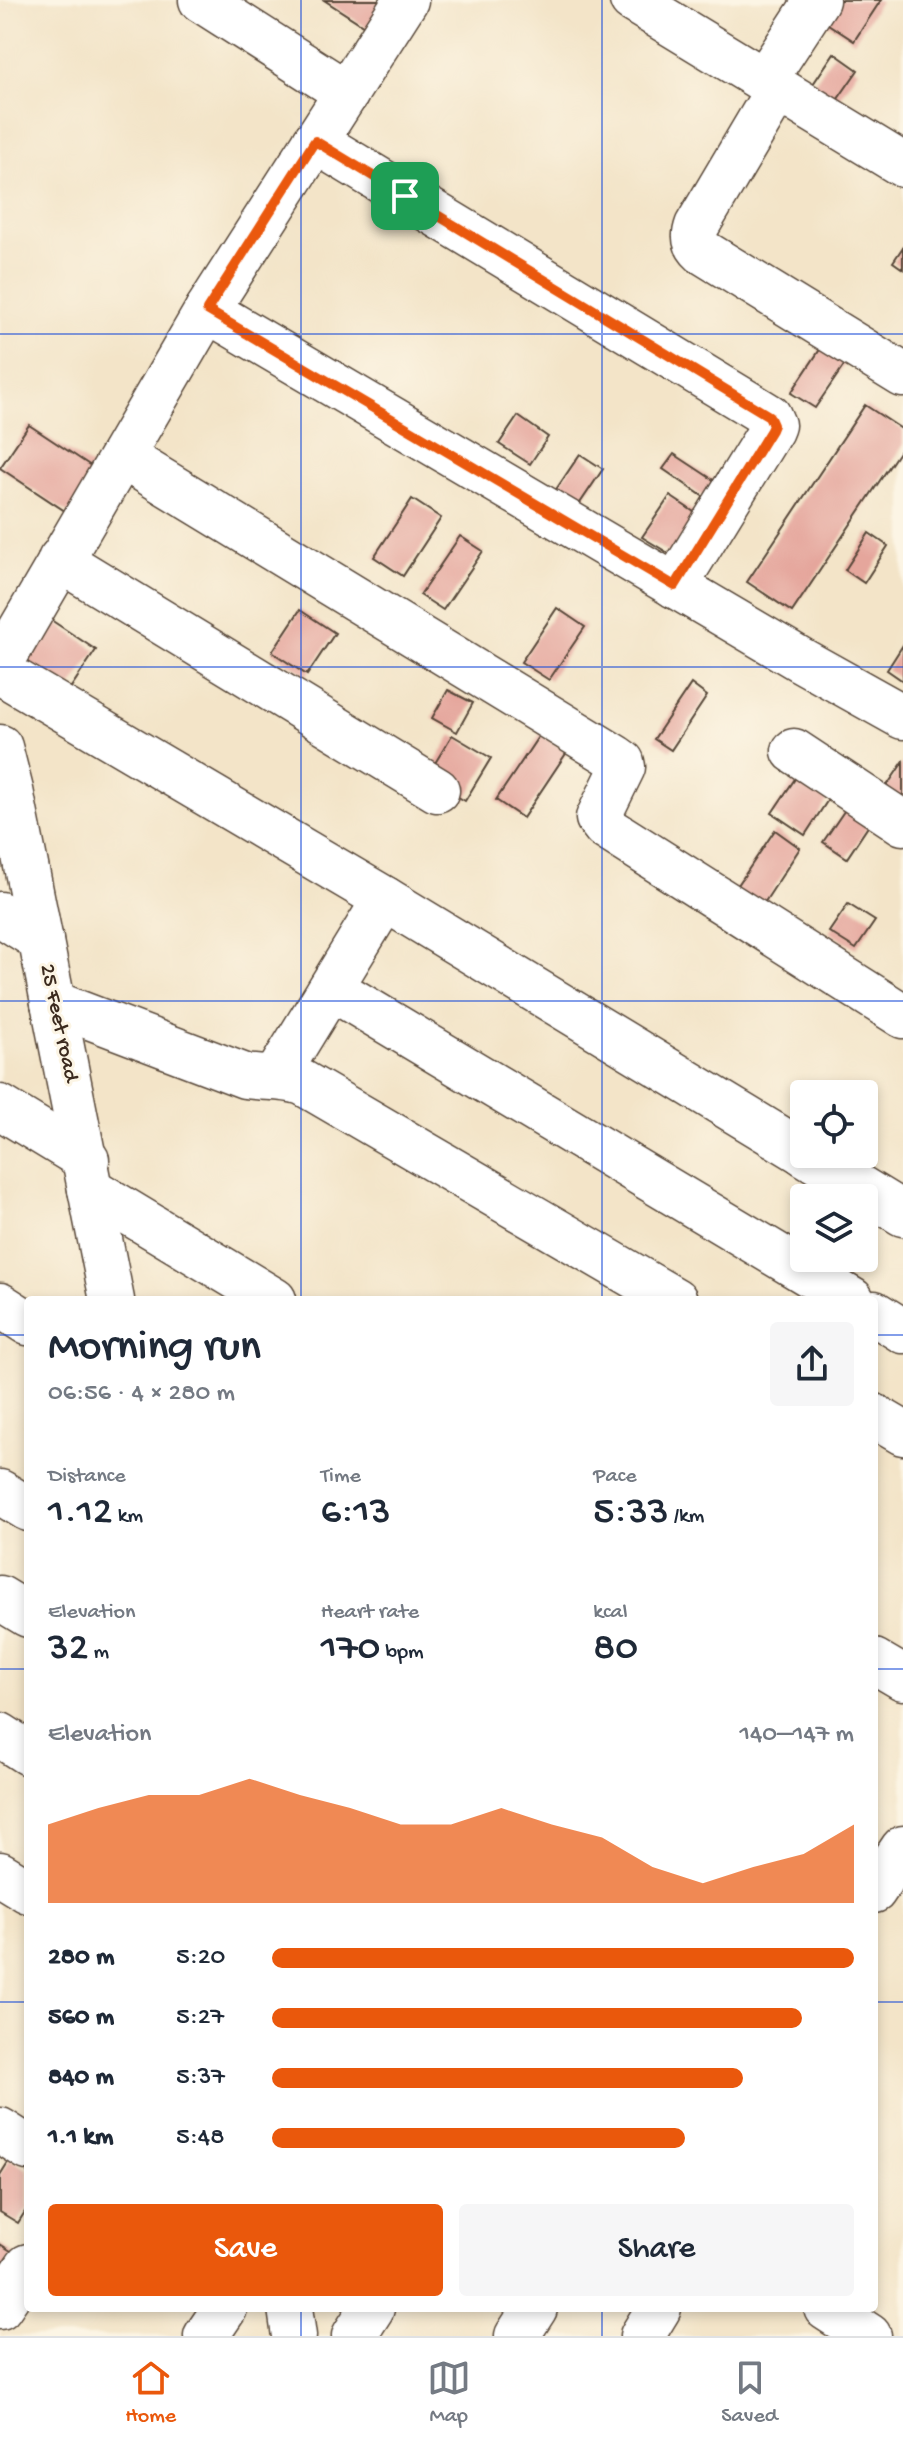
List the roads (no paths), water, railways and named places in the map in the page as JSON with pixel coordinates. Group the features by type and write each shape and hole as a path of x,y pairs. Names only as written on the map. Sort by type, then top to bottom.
{"street":[{"path":"201,0 347,93"},
{"path":"0,665 207,310 406,0"},
{"path":"632,0 903,165"},
{"path":"817,0 697,226 695,245 903,375"},
{"path":"315,141 769,416 773,425 771,430 675,586"},
{"path":"207,310 903,717"},
{"path":"123,457 622,762 623,767 598,818 605,827 903,1016"},
{"path":"60,560 437,790"},
{"path":"0,672 385,899 790,1145"},
{"name":"25 Feet road","path":"0,747 111,1296"},
{"path":"794,751 903,823"},
{"path":"276,1077 385,899"},
{"path":"0,914 41,940"},
{"path":"331,988 845,1296"},
{"path":"53,1003 245,1076 262,1079 276,1077 303,1083 668,1296"},
{"path":"0,1107 88,1175 268,1296"},
{"path":"827,1168 903,1214"},
{"path":"0,1305 24,1320"},
{"path":"878,1315 903,1331"},
{"path":"878,1418 903,1433"},
{"path":"0,1492 24,1507"},
{"path":"0,1598 24,1613"},
{"path":"878,1663 903,1678"},
{"path":"0,1735 24,1750"},
{"path":"878,1885 903,1848"},
{"path":"0,1874 24,1889"},
{"path":"0,2130 24,2145"},
{"path":"0,2307 24,2272"},
{"path":"206,2336 222,2312"},
{"path":"291,2312 294,2336"},
{"path":"354,2336 369,2312"},
{"path":"517,2336 532,2312"},
{"path":"642,2336 657,2312"},
{"path":"832,2312 869,2336"}]}
